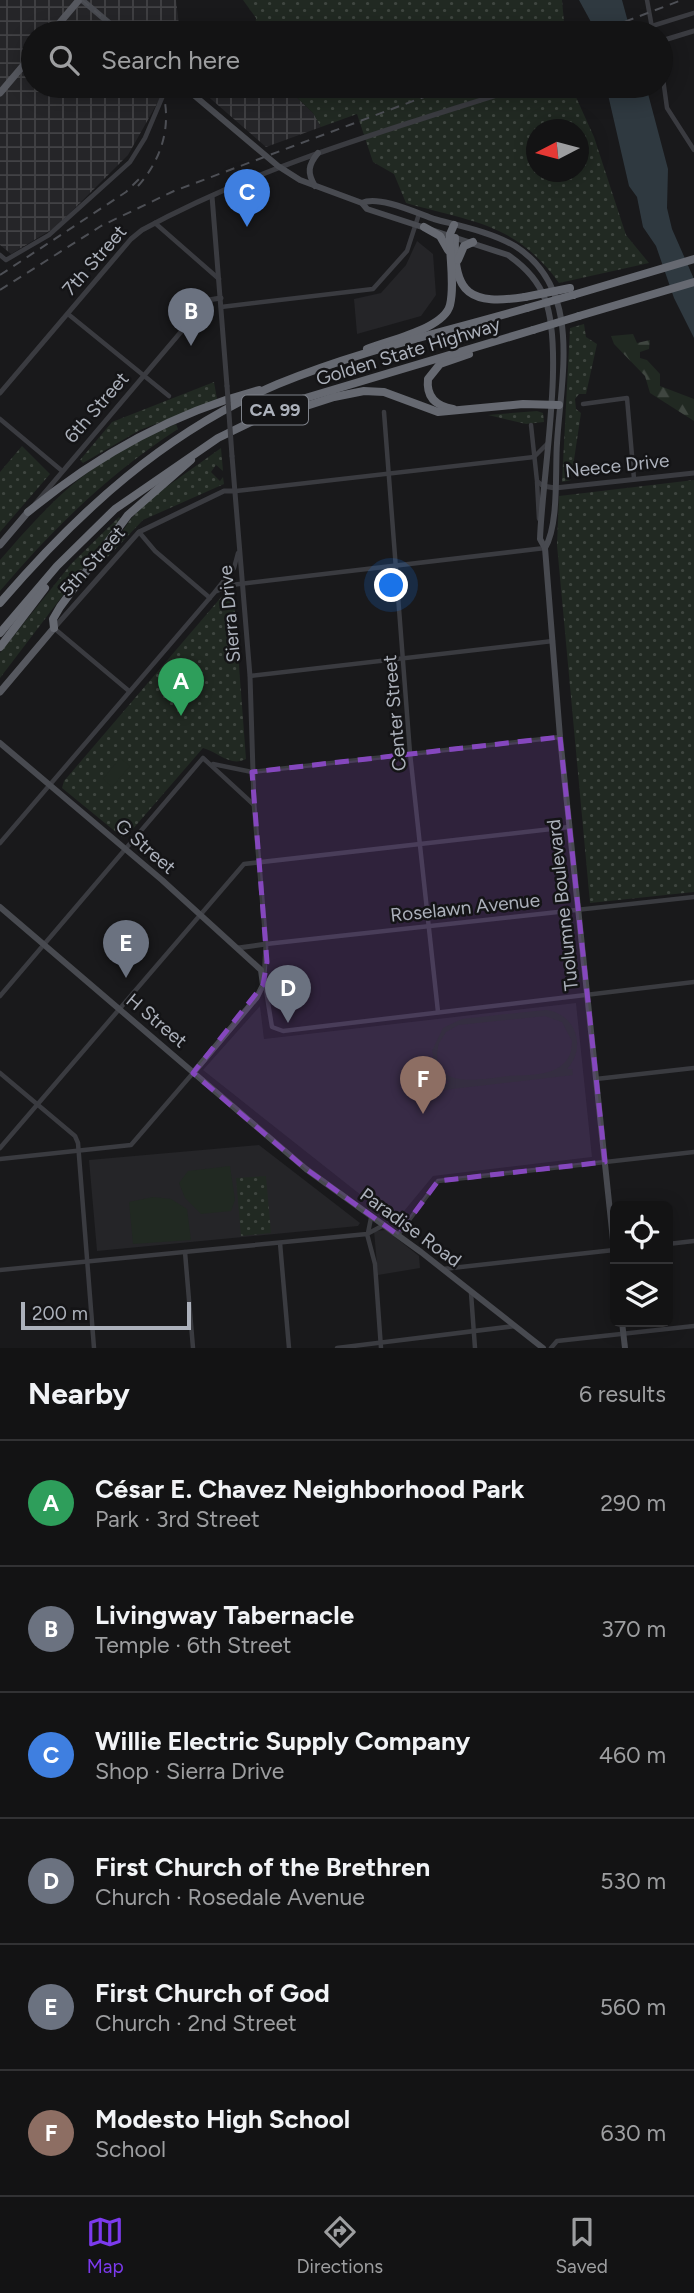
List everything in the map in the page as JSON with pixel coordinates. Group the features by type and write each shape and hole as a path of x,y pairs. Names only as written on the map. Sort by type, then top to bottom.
{"highway":[{"path":"334,363 439,321 450,303 454,225"},
{"path":"419,226 440,236 446,242 460,284 475,297 491,301 571,291 694,259"},
{"path":"453,265 464,246 473,242"},
{"name":"Golden State Highway","path":"0,634 57,566 115,509 218,438 237,428 316,395 694,282"},
{"name":"Golden State Highway","path":"0,603 65,529 147,458 205,421 277,385 334,363 527,308 571,291"},
{"path":"463,410 442,406 431,397 428,379 435,367 533,330"},
{"path":"28,512 84,467 124,443 242,394 277,385"},
{"path":"237,428 310,404 364,391 384,392 438,412 523,404 554,404"},
{"path":"54,628 53,619 60,607 128,515 218,438"},
{"path":"0,647 44,589 57,566"}],"main road":[{"path":"62,21 80,0 106,21"},
{"path":"0,93 21,68"},
{"name":"Tuolumne Boulevard","path":"197,98 278,166 315,186 362,203 367,209 508,255 527,270 542,291 552,327 555,488 550,540 545,548"},
{"path":"315,186 309,176 310,163 318,153"},
{"name":"Tuolumne Boulevard","path":"362,203 373,200 513,245 535,262 552,286 563,326 547,444 540,532 545,548 560,737 610,1206"},
{"name":"6th Street","path":"0,545 28,512"},
{"name":"5th Street","path":"0,692 54,628"},
{"name":"G Street","path":"0,743 239,948 258,967 264,979"},
{"name":"H Street","path":"0,907 260,1132"},
{"path":"193,1073 257,998 264,979"},
{"name":"Paradise Road","path":"260,1132 371,1218 443,1269 543,1348"},
{"path":"623,1327 625,1348"}],"street":[{"path":"647,0 651,21"},
{"path":"668,21 694,13"},
{"path":"673,37 694,31"},
{"path":"0,255 6,260 49,235 130,162 150,127 162,98"},
{"name":"7th Street","path":"0,393 131,239 155,223 278,166 489,98"},
{"path":"666,98 667,108 694,150"},
{"name":"Sierra Drive","path":"212,195 250,676 252,772 266,944 264,979 274,1029 283,1031 438,1012"},
{"path":"221,307 373,289 407,251 419,226 419,214"},
{"path":"155,223 219,280"},
{"name":"6th Street","path":"28,512 208,300 220,299"},
{"path":"68,314 169,396"},
{"path":"583,404 627,398 634,479"},
{"name":"Center Street","path":"384,412 410,753 438,1012"},
{"path":"0,419 61,470"},
{"name":"Tuolumne Boulevard","path":"531,425 540,532"},
{"path":"236,491 534,457 547,444"},
{"name":"Neece Drive","path":"543,486 555,488 694,473"},
{"path":"537,481 543,486"},
{"name":"5th Street","path":"54,628 139,532 224,491 236,491"},
{"path":"139,532 155,551 212,596"},
{"path":"0,844 212,596 234,568 240,547"},
{"path":"212,596 222,587 242,584 545,548"},
{"path":"54,628 129,691"},
{"path":"250,676 553,641"},
{"path":"209,763 227,769 252,772 560,737"},
{"path":"0,996 203,758 254,804"},
{"path":"0,1148 244,863 569,827"},
{"name":"Roselawn Avenue","path":"239,948 694,897"},
{"path":"438,1012 694,982"},
{"path":"596,1079 694,1068"},
{"path":"0,1073 75,1136 79,1151 94,1348"},
{"path":"0,1159 131,1144 193,1073"},
{"path":"398,1235 438,1181 694,1153"},
{"path":"371,1218 368,1233 375,1264 381,1345"},
{"path":"0,1270 368,1233 382,1226"},
{"path":"673,1243 694,1241"},
{"path":"280,1243 289,1348"},
{"path":"443,1269 610,1251"},
{"path":"185,1252 192,1348"},
{"path":"471,1292 475,1348"},
{"path":"337,1348 381,1345 515,1326"},
{"path":"551,1348 557,1341 694,1326"}],"highlighted area":[{"path":"560,737 605,1162 438,1181 398,1235 306,1169 193,1073 263,985 267,962 252,772"}],"shaded area":[{"path":"0,0 176,0 179,21 21,21 21,98 160,98 128,155 56,227 11,254 0,245"},
{"path":"579,0 622,0 628,21 590,21"},
{"path":"210,98 297,98 314,114 321,127 266,147"},
{"path":"609,98 649,98 668,169 667,208 672,229 694,279 694,338 674,298 656,246 643,227 637,197 629,186"},
{"path":"417,241 433,254 436,295 421,316 357,334 354,299 381,293 406,265"},
{"path":"576,1003 592,1157 433,1176 395,1222 203,1070 260,1006 264,1039"},
{"path":"259,1145 360,1223 358,1226 97,1251 89,1160"},
{"path":"386,1230 419,1256 420,1268 378,1275 374,1231"}],"green space":[{"path":"243,0 562,0 564,21 256,21"},
{"path":"297,98 576,98 586,119 526,119 526,182 589,182 589,126 626,235 649,263 559,283 543,263 509,236 472,221 406,203 394,174 373,162 357,114 321,127 313,113"},
{"path":"584,324 586,337 597,344 586,394 579,394 575,399 576,409 581,413 571,480 562,482 570,328"},
{"path":"633,334 637,343 650,340 649,349 640,352 640,358 647,360 660,374 660,386 694,399 694,421 650,393 645,376 614,344 611,336"},
{"path":"214,382 217,399 140,430 83,463 80,460 112,422"},
{"path":"537,411 543,413 544,422 526,424 488,415"},
{"path":"176,424 178,429 129,464 83,503 40,545 0,591 0,560 59,497 78,480 122,450"},
{"path":"22,446 50,474 0,532 0,472"},
{"path":"221,448 223,471 216,465 211,472 220,481 223,477 224,484 143,520 101,564 130,520 148,500"},
{"path":"694,480 694,892 590,903 557,545 559,496"},
{"path":"119,517 121,519 0,678 0,653 71,564"},
{"path":"229,593 234,599 246,759 230,760 203,748 132,830 122,837 62,788 64,781 223,595"},
{"path":"120,758 130,766 112,787 103,779"},
{"path":"546,1010 556,1013 565,1018 575,1033 576,1051 567,1069 572,1069 573,1075 443,1090 442,1084 449,1083 437,1071 432,1051 443,1028 462,1019","holes":["545,1016 562,1022 572,1041 571,1051 565,1063 551,1071 485,1079 459,1079 448,1076 437,1059 439,1043 446,1032 458,1025"]},
{"path":"230,1166 235,1200 231,1211 201,1214 185,1198 179,1183 188,1171"},
{"path":"266,1176 271,1233 241,1236 236,1178"},
{"path":"153,1197 171,1199 187,1209 191,1240 133,1244 129,1202"}],"railway":[{"path":"82,0 107,21"},
{"path":"627,21 682,0"},
{"path":"138,186 154,164 163,139 166,126 164,98"},
{"path":"0,290 101,226 174,191 421,98"},
{"path":"0,275 126,192 141,177"}],"place":[{"name":"Willie Electric Supply Company","path":"247,227"},
{"name":"Livingway Tabernacle","path":"191,346"},
{"name":"César E. Chavez Neighborhood Park","path":"181,716"},
{"name":"First Church of God","path":"126,978"},
{"name":"First Church of the Brethren","path":"288,1023"},
{"name":"Modesto High School","path":"423,1114"}]}
